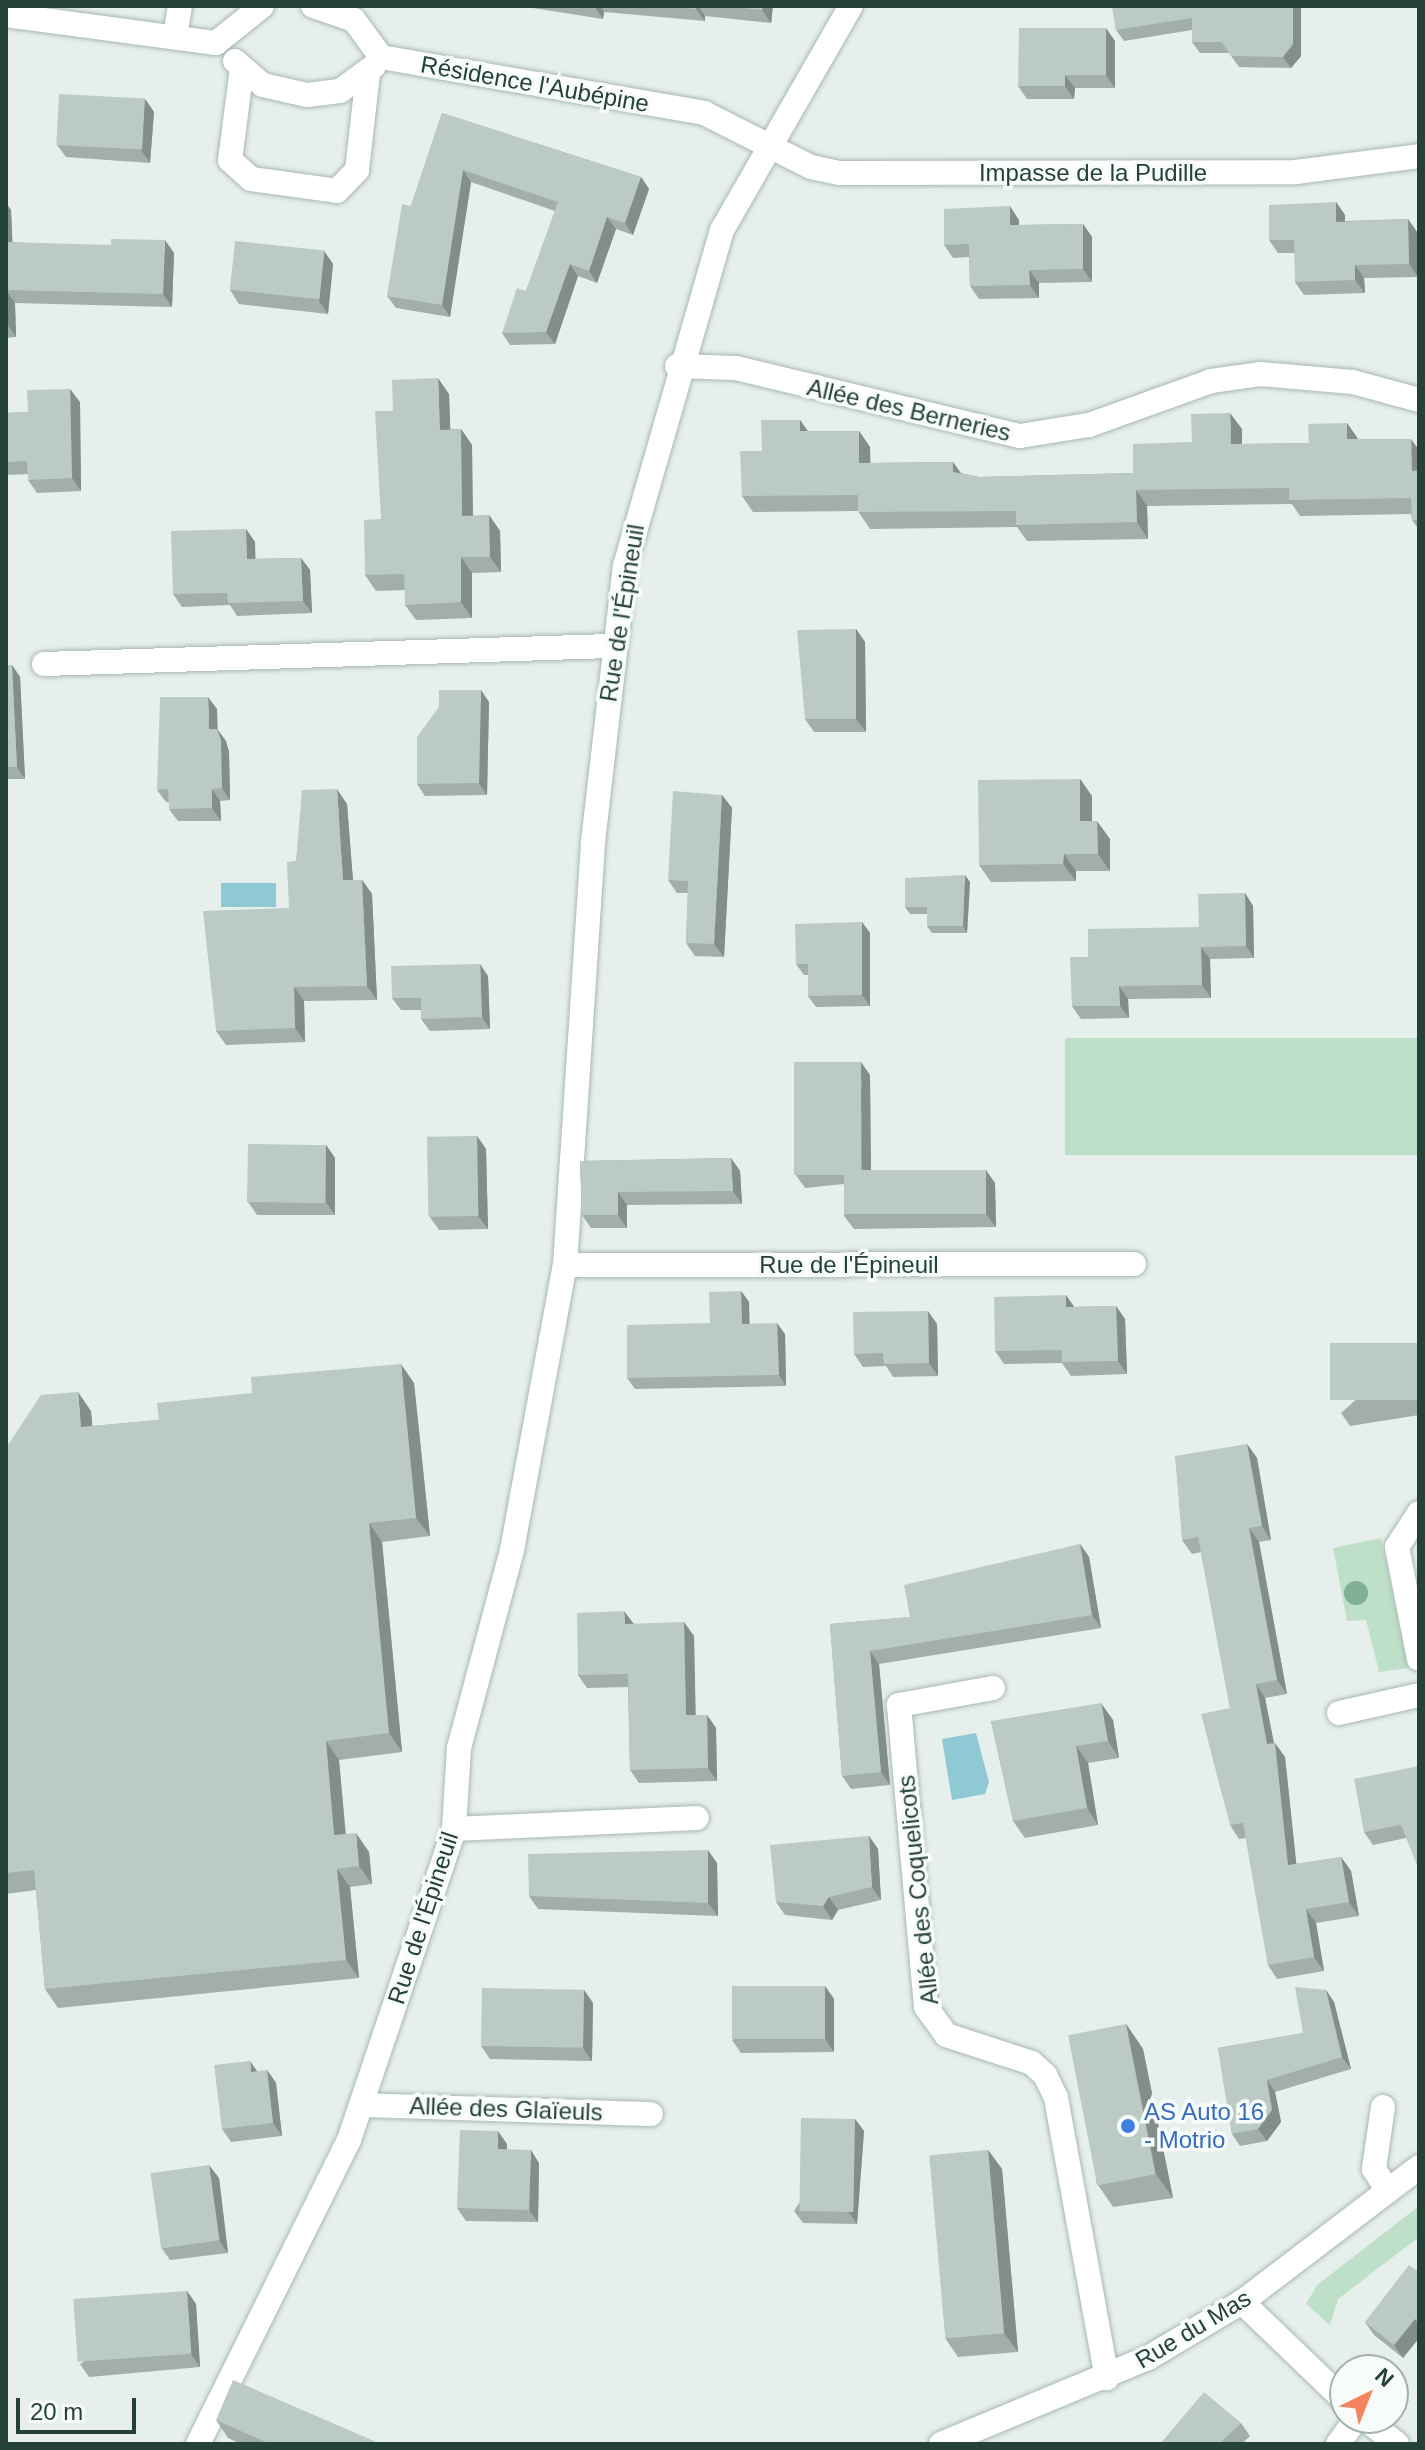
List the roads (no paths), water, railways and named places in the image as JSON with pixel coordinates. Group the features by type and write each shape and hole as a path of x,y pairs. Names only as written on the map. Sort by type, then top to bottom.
{"street":[{"path":"175,37 180,6"},
{"path":"216,43 262,6"},
{"path":"242,68 230,160 251,179 337,191 357,170 374,66 354,20 313,6"},
{"name":"Rue de l'Épineuil","path":"198,2444 317,2211 361,2105 454,1829 459,1748 512,1550 565,1265 612,646 677,366 722,230 851,6"},
{"path":"6,15 216,43 263,85 307,95 340,91 374,66"},
{"name":"Résidence l'Aubépine","path":"374,66 704,113 772,144"},
{"name":"Impasse de la Pudille","path":"772,144 840,173 1296,172 1419,156"},
{"name":"Allée des Berneries","path":"677,366 736,368 1020,436 1089,425 1211,381 1260,374 1353,382 1419,400"},
{"path":"44,664 612,646"},
{"name":"Rue de l'Épineuil","path":"565,1265 1134,1264"},
{"path":"1419,1513 1397,1547 1419,1659"},
{"name":"Allée des Coquelicots","path":"993,1688 899,1705 926,2007 946,2035 1032,2063 1045,2075 1056,2098 1107,2378"},
{"path":"1339,1713 1419,1695"},
{"path":"454,1829 697,1818"},
{"name":"Allée des Glaïeuls","path":"361,2105 651,2114"},
{"path":"1383,2107 1374,2169 1388,2191"},
{"name":"Rue du Mas","path":"941,2444 1107,2378 1242,2302 1419,2167"},
{"path":"1242,2302 1329,2386"}],"water":[{"path":"221,883 276,883 276,907 221,907"},
{"path":"976,1733 989,1782 985,1794 952,1800 942,1739"}],"place":[{"name":"AS Auto 16 - Motrio","path":"1128,2126"}]}
